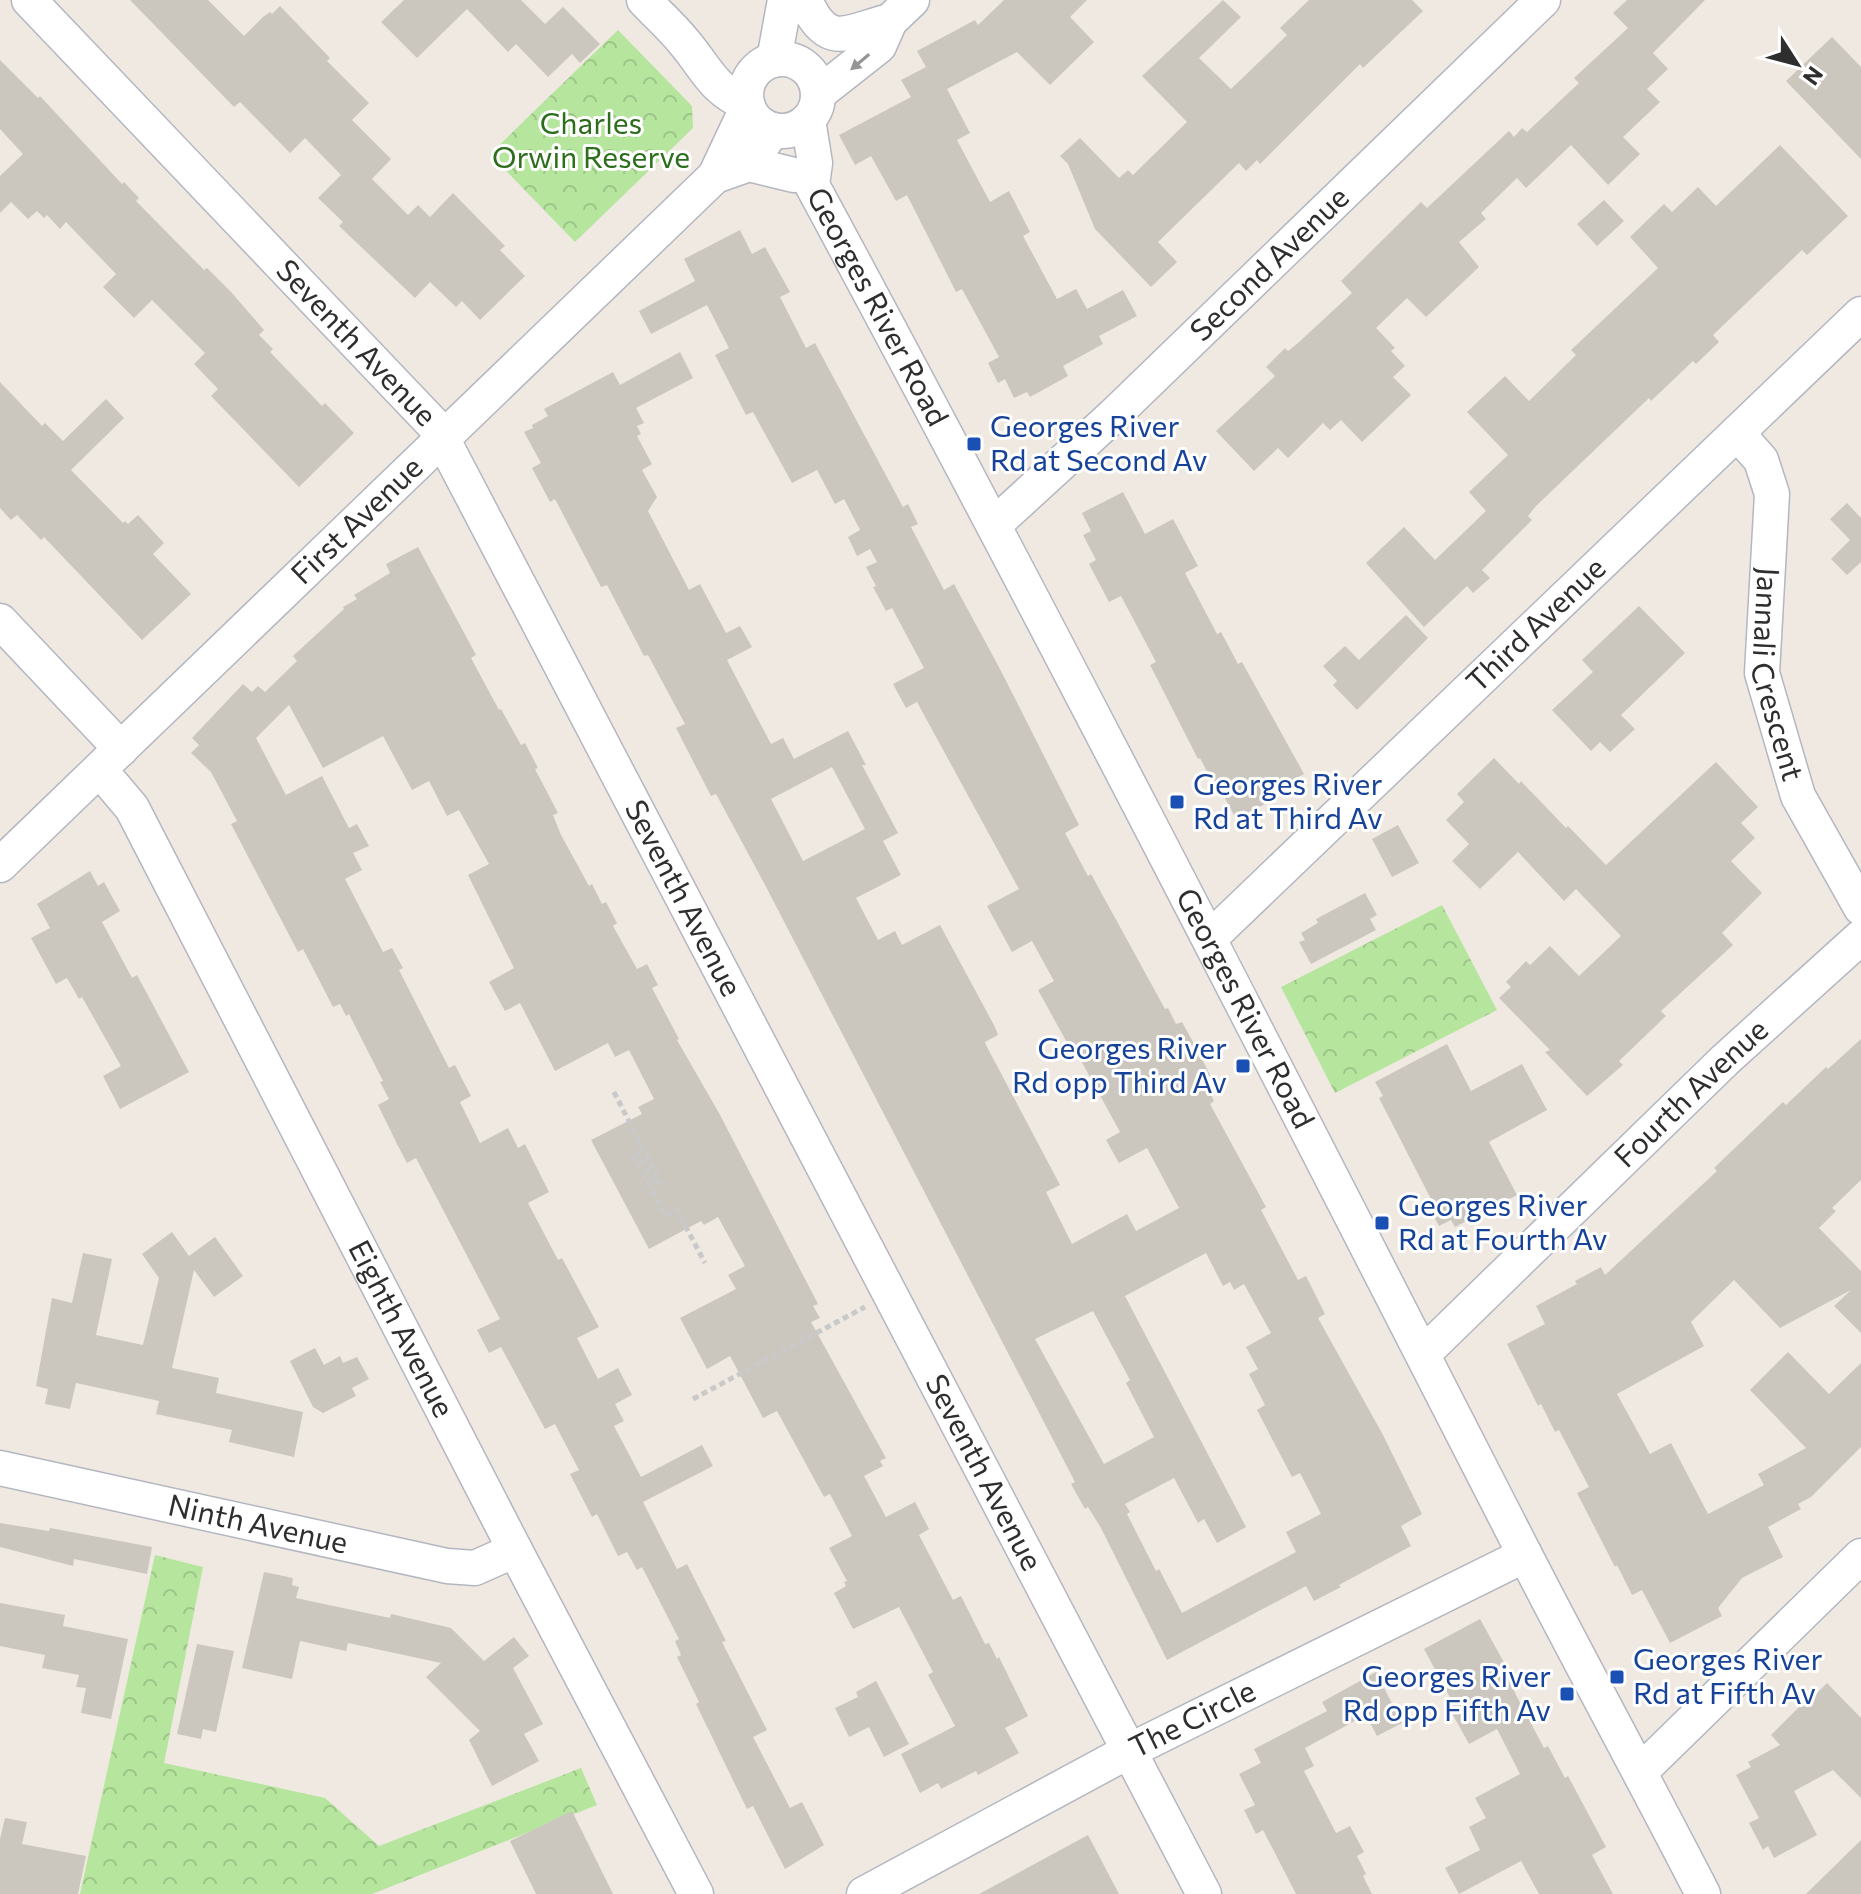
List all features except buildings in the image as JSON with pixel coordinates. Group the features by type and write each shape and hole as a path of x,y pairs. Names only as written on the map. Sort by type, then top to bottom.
{"street":[{"name":"Seventh Avenue","path":"29,0 434,425 1204,1894"},
{"path":"644,0 685,43 714,83 727,95 748,105"},
{"path":"778,64 785,0"},
{"path":"796,119 757,121 746,96 749,80 778,64 799,0"},
{"path":"805,0 817,24 832,33 843,34 901,10"},
{"name":"Second Avenue","path":"995,524 1114,415 1543,0"},
{"path":"803,180 749,164 879,46 901,10"},
{"path":"685,43 725,63 778,64 810,72 796,119"},
{"name":"First Avenue","path":"0,865 715,176 748,105"},
{"name":"Georges River Road","path":"796,119 815,163 803,180 995,524 1525,1555 1703,1894"},
{"name":"First Avenue","path":"715,176 749,164"},
{"name":"Third Avenue","path":"1210,938 1861,314"},
{"name":"Jannali Crescent","path":"1737,433 1761,460 1772,494 1762,673 1798,796 1861,908"},
{"name":"Eighth Avenue","path":"0,621 110,760 515,1550 696,1894"},
{"name":"Fourth Avenue","path":"1423,1354 1725,1060 1861,937"},
{"name":"Ninth Avenue","path":"0,1468 447,1566 475,1568 515,1550"},
{"name":"The Circle","path":"864,1894 1129,1751 1525,1555"},
{"path":"1640,1772 1861,1556"}],"path":[{"path":"614,1092 660,1182 655,1185 638,1152 633,1155 665,1216 677,1210 705,1263"},
{"path":"693,1399 872,1304"}],"green space":[{"name":"Charles Orwin Reserve","path":"618,30 692,106 693,128 575,242 490,154"},
{"path":"1442,905 1497,1010 1335,1093 1281,987"},
{"path":"155,1555 203,1567 164,1763 325,1798 379,1846 581,1768 597,1805 372,1894 80,1894"}],"place":[{"name":"Georges River Rd at Second Av","path":"974,444"},
{"name":"Georges River Rd at Third Av","path":"1177,802"},
{"name":"Georges River Rd opp Third Av","path":"1243,1066"},
{"name":"Georges River Rd at Fourth Av","path":"1382,1223"},
{"name":"Georges River Rd at Fifth Av","path":"1617,1677"},
{"name":"Georges River Rd opp Fifth Av","path":"1567,1694"}]}
